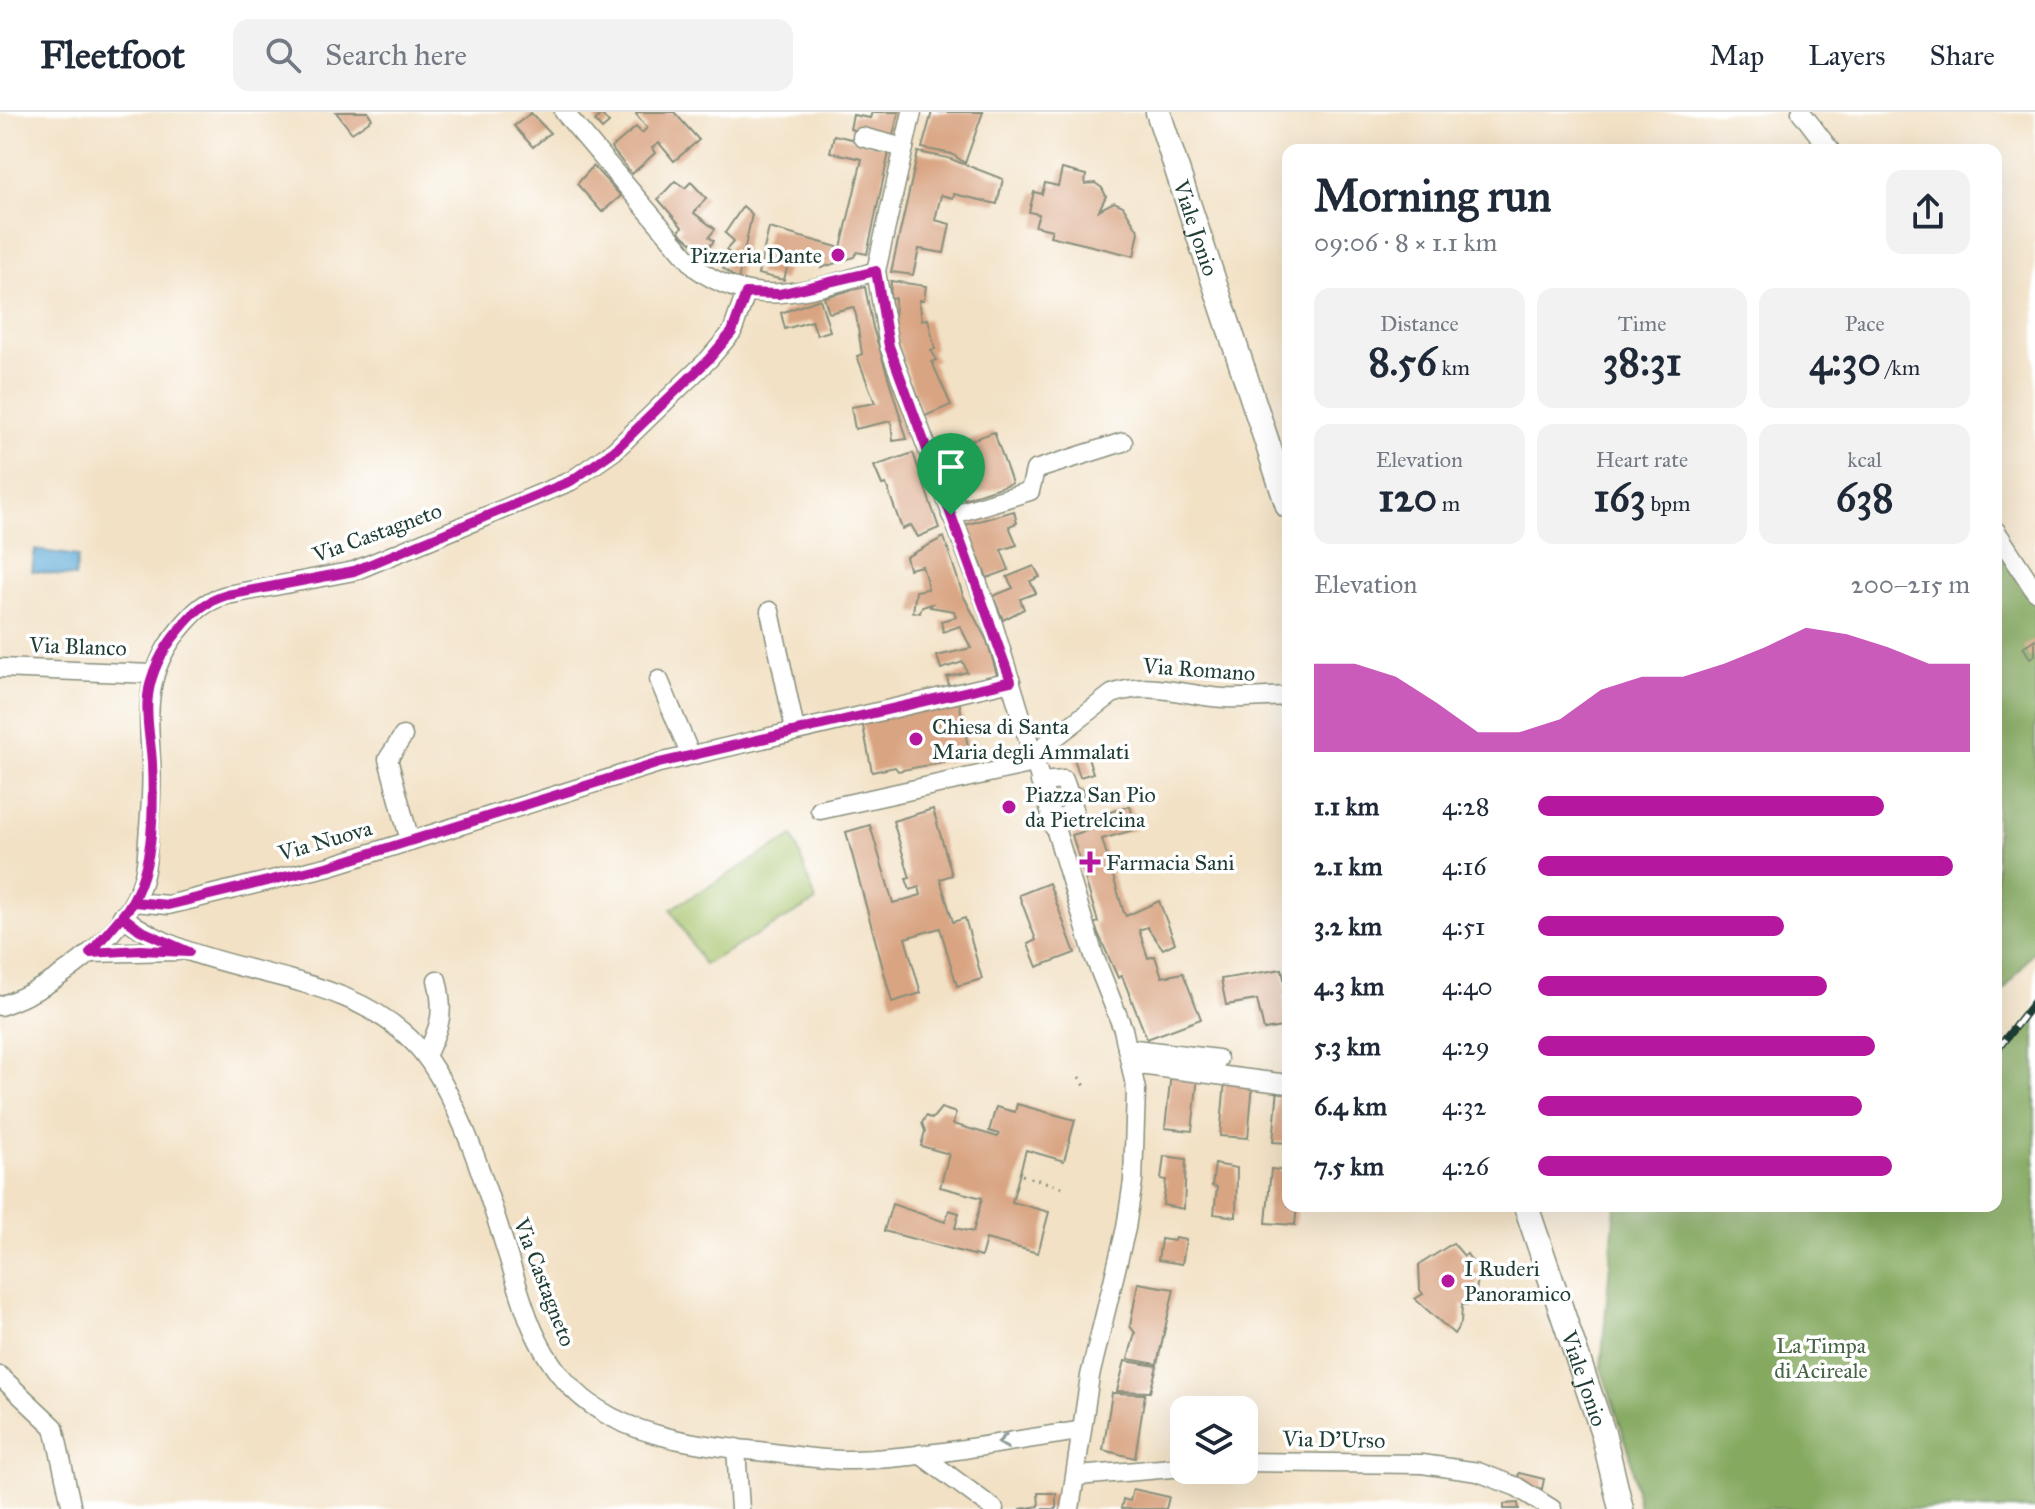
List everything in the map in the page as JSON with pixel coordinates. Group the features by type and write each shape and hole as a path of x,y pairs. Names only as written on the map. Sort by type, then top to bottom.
{"main road":[{"name":"Viale Jonio","path":"1149,112 1236,347"},
{"name":"Viale Jonio","path":"1158,112 1282,488"},
{"name":"Viale Jonio","path":"1528,1212 1603,1433 1621,1509"}],"street":[{"path":"564,112 696,268 717,284 746,293 779,294 876,271"},
{"path":"912,112 876,271 889,346 1011,681 1053,826 1129,1056 1136,1090 1133,1181 1124,1241 1090,1376 1080,1431 1078,1476 1070,1509"},
{"path":"1801,112 1825,144"},
{"path":"862,137 904,148"},
{"name":"Via Castagneto","path":"128,909 142,885 147,853 152,763 148,695 153,674 175,634 209,600 354,571 571,481 614,451 709,359 732,332 746,293"},
{"path":"951,515 1030,491 1035,470 1123,442"},
{"path":"2002,540 2035,591"},
{"path":"770,611 795,730"},
{"name":"Via Blanco","path":"0,668 153,674"},
{"path":"659,680 690,754"},
{"name":"Via Nuova","path":"128,909 168,905 330,866 690,754 1011,681"},
{"name":"Via Romano","path":"1033,759 1112,694 1127,689 1145,686 1224,698 1282,696"},
{"path":"403,736 388,759 410,841"},
{"path":"820,810 1033,759"},
{"path":"0,1006 60,976 90,953 128,909 140,930 189,952"},
{"path":"90,953 140,950 189,952"},
{"name":"Via Castagneto","path":"189,952 343,995 371,1008 395,1025 426,1056 463,1129 531,1325 546,1358 567,1385 593,1408 620,1424 684,1443 851,1460 920,1454 1080,1431"},
{"path":"426,1056 438,1030 443,1006 437,980"},
{"path":"1129,1056 1218,1059"},
{"path":"1129,1056 1282,1083"},
{"path":"0,1376 54,1427 72,1509"},
{"path":"736,1448 740,1509"},
{"path":"920,1454 994,1509"},
{"name":"Via D'Urso","path":"1258,1462 1422,1464 1493,1475 1552,1509"},
{"path":"1078,1476 1170,1468"}],"path":[{"path":"1079,1077 1087,1089"},
{"path":"1022,1175 1065,1188"}],"green space":[{"path":"2002,550 2035,599 2035,950 2002,992"},
{"path":"793,836 816,901 704,965 671,909"},
{"name":"La Timpa di Acireale","path":"2035,1014 2035,1509 1639,1509 1630,1454 1601,1368 1614,1212 2002,1212 2002,1057"}],"water":[{"path":"35,550 78,556 75,577 32,571"}],"building":[{"path":"336,112 368,112 372,119 352,133"},
{"path":"674,112 699,140 674,161 659,143 652,148 655,153 632,174 611,148 636,127 642,133 647,128 636,114"},
{"path":"872,112 899,112 892,139 850,129 853,115 870,118"},
{"path":"932,112 983,112 965,163 952,154 922,148"},
{"path":"531,113 550,133 533,147 514,126"},
{"path":"601,114 609,123 602,129 595,121"},
{"path":"834,135 890,148 867,254 857,252 854,257 821,268 822,263 790,256 784,280 758,274 769,228 841,248 862,159 830,152"},
{"path":"918,152 948,158 1003,179 997,204 954,194 953,198 941,195 935,220 950,224 944,253 919,249 913,275 891,272"},
{"path":"593,166 621,196 602,212 577,184"},
{"path":"1062,169 1086,175 1085,184 1095,183 1102,188 1106,196 1099,210 1114,202 1123,206 1139,232 1134,256 1050,236 1052,230 1035,226 1039,214 1029,212 1034,192 1042,194 1045,183 1058,186"},
{"path":"675,181 685,188 691,182 706,198 694,213 715,229 709,237 714,241 704,253 679,232 682,227 658,199"},
{"path":"743,206 752,214 738,280 723,268 734,257 726,250 734,241 725,233"},
{"path":"891,281 926,286 924,300 919,300 922,320 928,319 935,349 931,350 937,360 932,362 951,405 923,417 894,330 895,298 890,298"},
{"path":"865,287 873,328 907,439 893,441 891,421 855,429 851,407 875,403 857,356 862,354 856,315 853,307 829,313 824,297"},
{"path":"820,299 830,331 817,335 812,321 785,329 781,313"},
{"path":"994,432 1012,483 964,499 946,449"},
{"path":"913,453 939,528 918,537 911,525 902,529 886,484 882,485 874,466"},
{"path":"1014,511 1017,523 1009,526 1017,545 1001,550 1009,570 987,578 965,525"},
{"path":"944,537 963,595 987,641 997,675 949,686 947,677 967,672 963,662 941,669 937,656 971,648 960,626 943,632 941,621 956,617 954,611 930,607 932,604 922,607 920,613 913,612 916,591 928,589 922,566 909,569 906,557"},
{"path":"1034,566 1040,577 1030,581 1036,593 1020,599 1024,609 1003,620 993,596 1013,588 1007,577"},
{"path":"2035,639 2035,655 2030,658 2023,647"},
{"name":"Chiesa di Santa Maria degli Ammalati","path":"959,701 970,757 898,771 895,767 872,772 862,721"},
{"path":"1087,754 1093,773 1080,777 1074,758"},
{"path":"1072,785 1084,790 1081,803"},
{"path":"1130,806 1137,829 1102,839 1124,913 1126,916 1159,901 1175,943 1163,949 1147,927 1139,930 1148,958 1155,956 1162,977 1183,973 1201,1019 1147,1039 1122,976 1118,978 1094,924 1098,922 1072,835 1110,824 1107,813"},
{"path":"933,809 952,875 940,879 953,922 965,918 982,979 957,986 940,928 905,938 921,993 892,1002 846,832 870,825 893,903 921,895 919,887 910,890 906,879 910,878 893,821"},
{"path":"1049,883 1075,953 1037,967 1028,944 1036,940 1019,895"},
{"path":"1282,969 1282,1027 1264,1030 1257,1000 1226,1005 1221,979"},
{"path":"1171,1073 1198,1076 1192,1131 1165,1128"},
{"path":"1225,1081 1253,1083 1248,1138 1220,1136"},
{"path":"1278,1088 1282,1088 1282,1143 1273,1142"},
{"path":"1017,1104 1075,1120 1064,1161 1026,1150 1012,1202 1049,1212 1038,1253 986,1239 981,1257 884,1231 892,1204 945,1222 949,1210 959,1213 955,1228 973,1232 982,1198 940,1187 949,1154 921,1146 925,1131 922,1123 926,1116 932,1119 941,1108 956,1113 953,1124 998,1137 999,1134 989,1131 996,1107 1015,1112"},
{"path":"1164,1156 1186,1159 1184,1209 1163,1205 1166,1180 1161,1179"},
{"path":"1215,1164 1237,1168 1236,1217 1214,1214 1217,1187 1212,1186"},
{"path":"1271,1169 1282,1170 1282,1212 1296,1212 1295,1225 1266,1223"},
{"path":"1175,1238 1186,1240 1182,1264 1158,1260 1161,1239 1174,1241"},
{"name":"I Ruderi Panoramico","path":"1453,1243 1464,1256 1467,1254 1479,1272 1474,1304 1462,1305 1461,1323 1454,1334 1415,1299 1423,1294 1420,1290 1419,1265"},
{"path":"1138,1283 1174,1289 1157,1364 1128,1359 1135,1333 1130,1326"},
{"path":"1125,1361 1157,1366 1150,1392 1117,1391"},
{"path":"1112,1393 1145,1394 1135,1458 1103,1450"},
{"path":"1519,1473 1544,1479 1542,1489 1517,1483"},
{"path":"1133,1489 1169,1497 1166,1509 1121,1509 1123,1499 1130,1501"},
{"path":"1038,1493 1056,1493 1056,1509 1020,1509 1039,1506"},
{"path":"1518,1503 1519,1509 1504,1509 1504,1504"}],"railway":[{"path":"2002,1043 2035,1001"}],"place":[{"name":"Pizzeria Dante","path":"838,255"},
{"name":"Chiesa di Santa Maria degli Ammalati","path":"916,739"},
{"name":"Piazza San Pio da Pietrelcina","path":"1009,807"},
{"name":"Farmacia Sani","path":"1090,862"},
{"name":"I Ruderi Panoramico","path":"1448,1281"}],"route":[{"path":"951,515 889,346 876,271 779,294 746,293 732,332 709,359 614,451 571,481 354,571 299,584 227,595 209,600 196,609 159,657 153,674 147,722 152,763 146,866 134,902 122,916 140,930 189,952 140,950 90,953 134,902 168,905 330,866 659,763 1011,681 993,624 951,515"}]}
